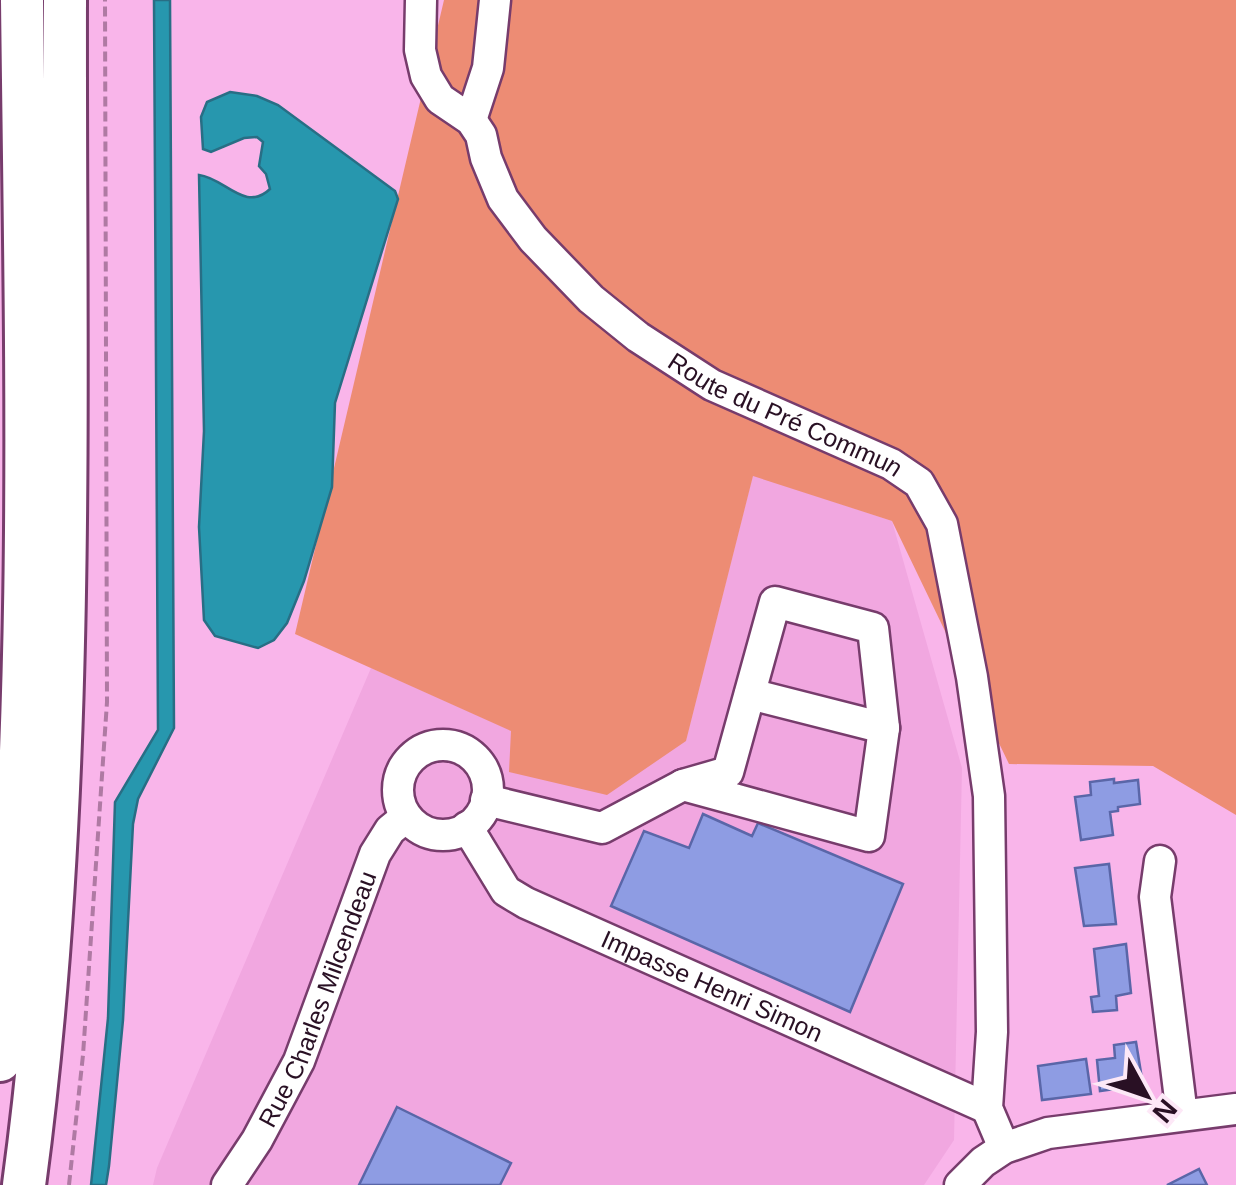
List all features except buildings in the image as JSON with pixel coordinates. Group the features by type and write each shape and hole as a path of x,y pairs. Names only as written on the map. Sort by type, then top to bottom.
{"highway":[{"path":"0,1060 25,727 22,0"},
{"path":"24,1185 47,993 58,832 63,638 64,0"}],"street":[{"name":"Route du Pré Commun","path":"421,0 420,50 426,76 440,99 471,120 481,134 486,158 503,198 533,240 591,298 638,337 712,385 891,464 919,483 942,524 972,677 989,796 992,1032 988,1108 1004,1148"},
{"path":"471,120 488,68 495,0"},
{"path":"486,800 602,828 683,785 728,772 775,602 874,628 884,728 869,836 683,785"},
{"path":"750,694 884,728"},
{"path":"438,745 457,747 473,756 484,772 486,800 467,827 457,833 438,835 420,829 406,817 398,800 398,781 406,764 420,751 438,745"},
{"name":"Rue Charles Milcendeau","path":"227,1185 257,1140 299,1060 375,854 390,830 406,817"},
{"name":"Impasse Henri Simon","path":"467,827 506,891 526,903 988,1108"},
{"path":"1160,860 1155,897 1182,1115"},
{"path":"960,1185 1004,1148 1048,1133 1236,1110"}],"path":[{"path":"70,1185 84,1055 107,702 106,0"}],"shaded area":[{"path":"154,0 170,0 174,728 138,799 133,824 123,1020 109,1166 106,1185 91,1185 108,1018 115,802 158,730"},
{"path":"444,0 1236,0 1236,815 1153,766 1009,764 892,521 753,476 686,741 607,795 509,772 511,731 295,634"},
{"path":"230,92 257,96 278,105 395,191 398,199 335,403 332,487 304,581 287,623 274,640 258,648 215,636 204,620 199,527 204,431 199,175 243,196 261,195 270,189 259,166 263,142 257,137 244,138 211,152 203,149 201,117 207,102"},
{"path":"753,475 892,521 962,768 954,1140 924,1185 153,1185 371,668 512,731 686,740"}]}
